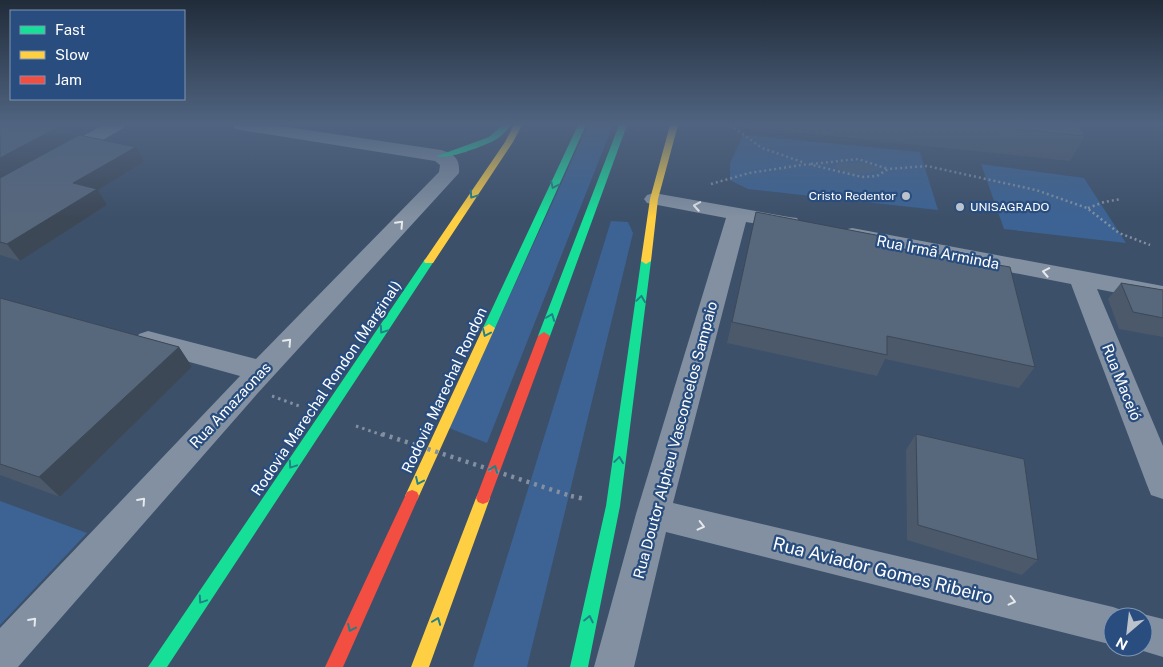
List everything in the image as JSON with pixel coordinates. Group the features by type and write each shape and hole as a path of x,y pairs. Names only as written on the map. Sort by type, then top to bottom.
{"highway":[{"name":"Rodovia Marechal Rondon (Marginal)","path":"157,667 500,156"},
{"name":"Rodovia Marechal Rondon","path":"334,667 568,156"},
{"path":"420,667 611,156"},
{"path":"579,667 612,506 654,199 666,156"}],"street":[{"path":"0,190 60,156"},
{"name":"Rua Amazaonas","path":"0,656 261,371 449,173 450,164 441,156"},
{"path":"654,199 806,226"},
{"name":"Rua Doutor Alpheu Vasconcelos Sampaio","path":"614,667 654,514 738,213"},
{"name":"Rua Irmã Arminda","path":"836,232 1163,294"},
{"name":"Rua Maceió","path":"1081,279 1163,486"},
{"path":"121,333 261,371"},
{"name":"Rua Aviador Gomes Ribeiro","path":"654,514 1103,624"}],"path":[{"path":"785,156 808,164 862,177 877,176 888,169"},
{"path":"711,184 750,173 808,164 858,160 888,169 927,166 1036,190 1087,208 1119,233 1150,244"},
{"path":"1087,208 1121,199"},
{"path":"356,426 572,496"}],"shaded area":[{"path":"574,156 601,156 487,443 449,428"},
{"path":"733,156 921,156 938,210 748,189 730,180 730,163"},
{"path":"839,162 866,163 880,168 869,173 857,174 844,172 833,167"},
{"path":"981,164 1084,178 1126,243 1004,229"},
{"path":"611,221 628,222 633,233 527,667 473,667"},
{"path":"0,501 87,533 0,625"}],"building":[{"path":"40,156 120,156 73,183 97,189 7,244 0,242 0,178"},
{"path":"756,212 886,237 886,246 1010,267 1035,367 887,336 887,355 732,322"},
{"path":"1121,283 1163,290 1163,318 1133,312"},
{"path":"0,298 179,347 39,477 0,464"},
{"path":"916,434 1024,459 1038,560 918,525"}],"traffic: fast":[{"path":"489,328 568,156"},
{"path":"544,336 611,156"},
{"path":"157,667 429,261"},
{"path":"579,667 613,506 646,261"}],"traffic: slow":[{"path":"429,261 500,156"},
{"path":"646,261 654,199 666,156"},
{"path":"412,496 489,328"},
{"path":"420,667 483,498"}],"traffic: jam":[{"path":"483,498 544,336"},
{"path":"334,667 412,496"}],"place":[{"name":"Cristo Redentor","path":"906,196"},
{"name":"UNISAGRADO","path":"960,207"}]}
